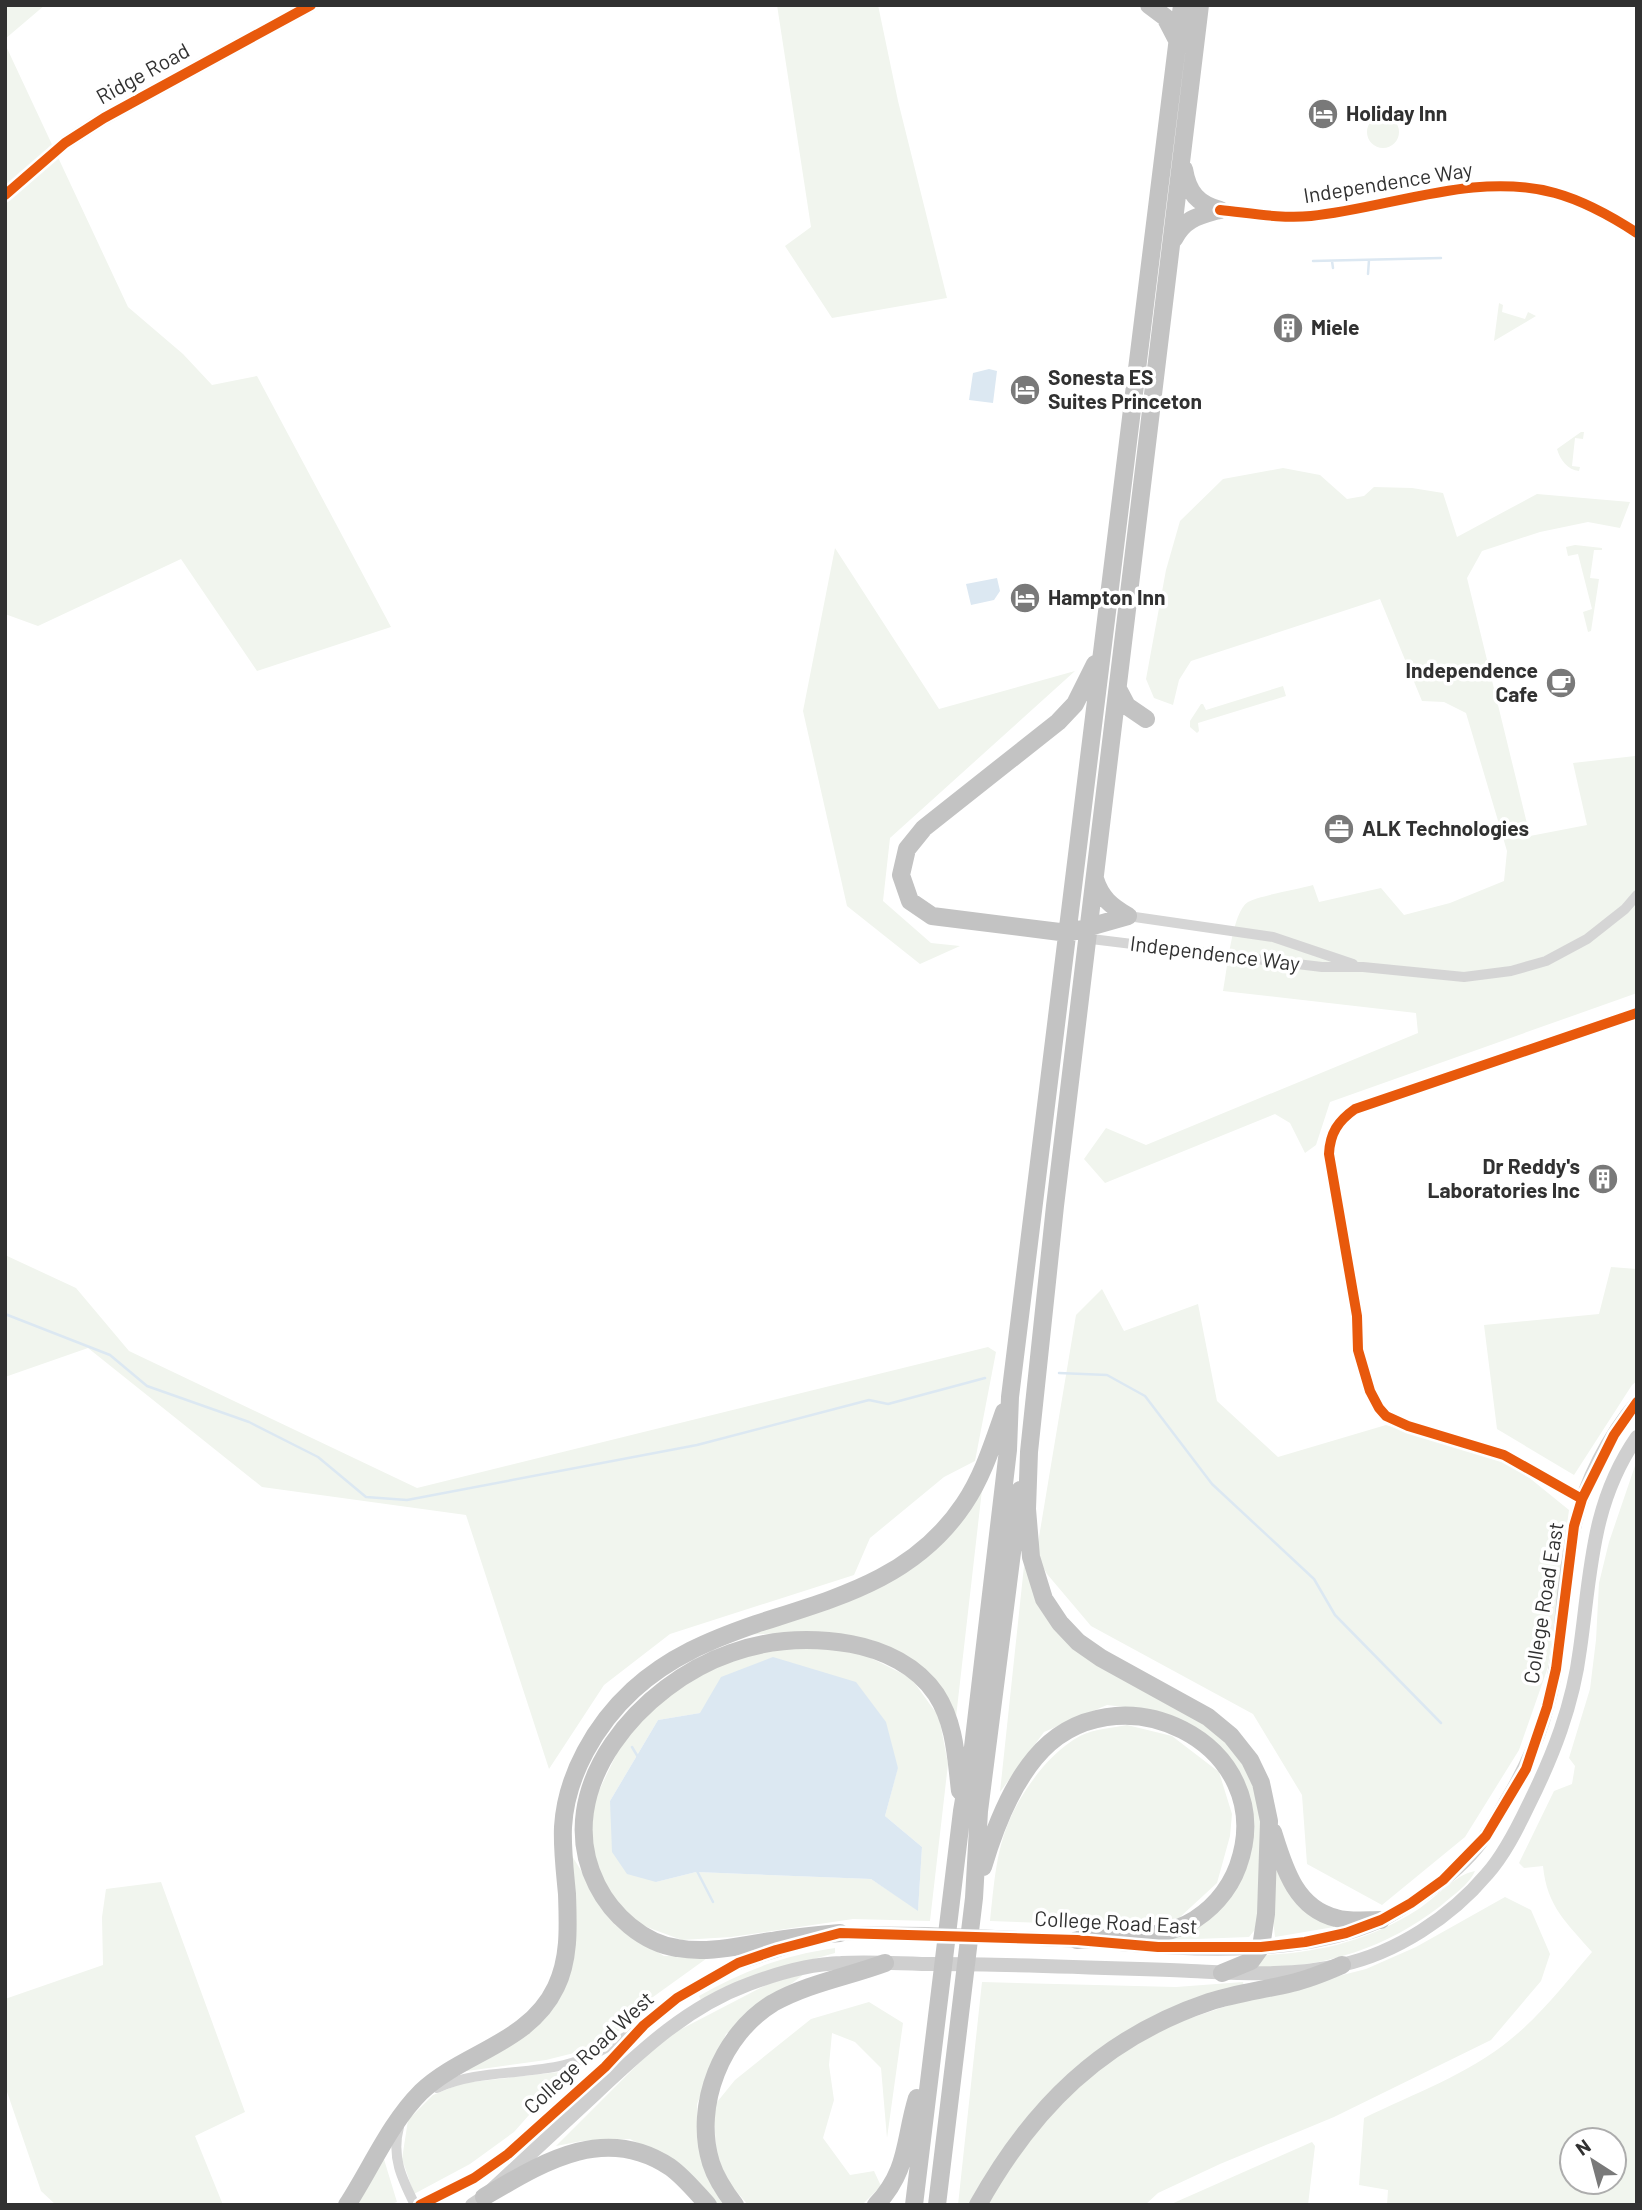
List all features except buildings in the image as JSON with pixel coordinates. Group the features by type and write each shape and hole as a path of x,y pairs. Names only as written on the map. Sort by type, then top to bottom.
{"highway":[{"path":"1149,5 1165,17 1177,41"},
{"path":"914,2205 962,1811 973,1748 1009,1450 1010,1397 1182,5"},
{"path":"1200,5 1088,933 1029,1452 1027,1509 1031,1557 1044,1599 1060,1623 1078,1642 1101,1658 1208,1717 1231,1735 1250,1760 1261,1783 1269,1821 1286,1874 1302,1899 1318,1911 1336,1919 1381,1920"},
{"path":"1196,35 1206,5"},
{"path":"1182,155 1186,180 1192,195 1205,205 1220,210"},
{"path":"1171,245 1180,227 1187,221 1220,210"},
{"path":"1100,655 1075,704 1058,722 924,828 907,849 901,875 910,901 932,916 1068,933 1088,933 1128,916"},
{"path":"1111,741 1128,727 1146,719 1128,706 1118,689"},
{"path":"1095,876 1100,894 1110,905 1128,916"},
{"path":"347,2205 403,2113 422,2091 530,2022 545,2006 556,1987 568,1946 563,1828 566,1802 577,1769 612,1712 633,1690 686,1651 715,1638 851,1593 888,1576 914,1558 942,1533 965,1504 984,1468 1010,1397"},
{"path":"937,2205 974,1898 979,1811 1016,1504 1029,1452"},
{"path":"840,1933 711,1950 676,1948 652,1939 625,1923 604,1900 588,1867 582,1838 585,1807 595,1775 611,1746 637,1714 661,1691 695,1668 731,1653 771,1642 805,1639 867,1647 891,1656 918,1674 935,1693 948,1716 953,1734 962,1811"},
{"path":"974,1898 990,1844 1016,1786 1036,1756 1060,1736 1089,1721 1127,1715 1160,1720 1182,1728 1209,1746 1228,1770 1241,1796 1245,1824 1243,1850 1232,1881 1209,1909 1186,1924 1160,1933 1077,1940"},
{"path":"1222,1973 1251,1961 1261,1947 1266,1914 1269,1821"},
{"path":"735,2205 722,2189 711,2162 705,2126 710,2091 724,2055 744,2026 771,2004 826,1980 854,1975 885,1963"},
{"path":"978,2205 1000,2166 1032,2122 1074,2078 1119,2044 1170,2016 1248,1991 1292,1983 1342,1965"},
{"path":"876,2205 890,2190 907,2150 915,2106 934,2045"},
{"path":"478,2201 553,2158 572,2151 596,2148 648,2155 670,2167 708,2205"}],"street":[{"name":"Ridge Road","path":"5,195 65,144 104,118 312,5"},
{"name":"Independence Way","path":"1220,210 1286,217 1312,216 1448,192 1492,187 1520,188 1554,193 1591,206 1637,233"},
{"name":"Independence Way","path":"1088,933 1322,967 1363,967 1464,977 1511,971 1546,961 1587,939 1625,909 1637,895"},
{"name":"Independence Way","path":"1128,916 1273,937 1363,967"},
{"path":"1582,1499 1504,1455 1408,1426 1386,1416 1378,1408 1358,1350 1357,1316 1329,1154 1330,1141 1339,1122 1355,1109 1637,1013"},
{"name":"College Road East","path":"1001,1937 1158,1947 1261,1947 1305,1942 1346,1933 1381,1920 1443,1880 1486,1836 1526,1769 1556,1669 1573,1537 1582,1499 1614,1435 1637,1402"},
{"name":"College Road East","path":"924,1964 994,1964 1222,1973 1291,1972 1342,1965 1382,1952 1419,1932 1448,1911 1491,1871 1518,1828 1552,1758 1568,1708 1580,1653 1595,1528 1616,1471 1637,1437"},
{"name":"College Road West","path":"417,2205 474,2178 508,2154 605,2067 644,2025 677,1998 738,1963 840,1933 1001,1937"},
{"name":"College Road West","path":"478,2201 646,2046 707,2002 751,1983 792,1971 842,1962 924,1964"},
{"path":"417,2205 398,2171 395,2152 403,2113 424,2096 446,2083 460,2079 561,2066 583,2060 644,2025"}],"shaded area":[{"path":"5,5 45,5 5,39"},
{"path":"777,5 878,5 898,101 947,298 832,318 785,246 811,227"},
{"path":"5,44 128,307 183,354 212,385 257,376 391,627 257,671 181,559 38,626 5,614"},
{"path":"1383,116 1394,121 1399,132 1394,143 1383,148 1372,143 1367,132 1372,121"},
{"path":"1499,303 1503,305 1502,312 1525,319 1528,312 1536,316 1494,341"},
{"path":"989,369 997,371 993,403 969,400 973,373"},
{"path":"1584,432 1583,439 1575,438 1572,466 1580,467 1579,471 1565,464 1557,449"},
{"path":"1283,468 1320,475 1347,499 1364,496 1374,487 1412,488 1443,493 1457,537 1537,494 1630,502 1620,528 1588,522 1540,532 1482,551 1467,578 1530,836 1587,825 1573,763 1635,756 1637,753 1637,993 1330,1102 1316,1145 1305,1153 1290,1123 1275,1114 1105,1183 1084,1159 1106,1128 1146,1145 1418,1033 1416,1013 1223,991 1234,929 1242,908 1248,902 1313,885 1319,902 1381,888 1404,915 1450,903 1504,881 1507,851 1466,713 1444,702 1422,701 1380,599 1191,661 1179,680 1173,705 1154,698 1146,679 1166,570 1180,521 1223,479"},
{"path":"1575,545 1602,548 1594,550 1590,578 1599,579 1591,631 1588,632 1583,612 1592,609 1578,554 1568,556 1566,547"},
{"path":"835,548 939,709 1075,671 890,838 883,901 931,943 960,946 920,964 847,906 803,711"},
{"path":"997,578 1000,591 994,600 971,605 966,584"},
{"path":"1283,686 1286,696 1198,723 1197,733 1190,727 1190,721 1201,704 1206,710"},
{"path":"5,1255 76,1288 129,1351 417,1488 988,1347 996,1352 975,1461 944,1477 870,1538 854,1575 670,1634 604,1685 549,1769 466,1515 262,1487 88,1348 5,1377"},
{"path":"1611,1267 1637,1269 1637,1381 1574,1475 1497,1429 1484,1325 1599,1314"},
{"path":"1102,1289 1124,1331 1198,1304 1217,1401 1278,1457 1386,1425 1511,1463 1569,1510 1548,1667 1519,1750 1465,1837 1382,1905 1307,1864 1302,1795 1253,1714 1091,1626 1047,1574 1036,1555 1076,1315"},
{"path":"1637,1460 1637,2205 1387,2205 1388,2190 1359,2185 1364,2118 1440,2083 1495,2051 1533,2019 1592,1952 1554,1904 1543,1866 1524,1868 1519,1863 1554,1791 1572,1784 1575,1766 1569,1758 1590,1689 1599,1583 1609,1542"},
{"path":"983,1481 955,1726 912,1663 872,1640 817,1632 737,1635 878,1587"},
{"path":"1024,1566 1050,1618 1063,1637 1093,1658 1199,1720 1222,1739 1241,1760 1258,1801 1262,1836 1257,1927 1249,1937 1170,1940 1247,1867 1251,1846 1253,1819 1243,1782 1230,1759 1207,1735 1158,1711 1107,1705 1044,1732 1000,1792"},
{"path":"772,1645 859,1652 911,1678 939,1717 948,1764 930,1921 853,1919 731,1937 682,1940 644,1926 619,1909 595,1874 586,1818 626,1734 695,1671","holes":["700,1713 898,1767 885,1816 922,1847 918,1910 871,1879 696,1872 656,1882 610,1801 658,1720"]},
{"path":"773,1657 856,1682 886,1722 898,1768 885,1816 922,1847 918,1911 871,1879 696,1872 656,1882 627,1874 612,1852 610,1801 658,1720 700,1713 721,1677"},
{"path":"1127,1725 1172,1736 1219,1772 1232,1814 1230,1836 1217,1883 1179,1918 1132,1926 990,1921 1004,1834 1030,1784 1052,1757 1080,1736"},
{"path":"572,1856 615,1925 664,1956 710,1956 653,1997 620,2030 578,2052 546,2060 460,2072 564,1990"},
{"path":"1275,1857 1334,1925 1334,1927 1275,1937"},
{"path":"1475,1871 1461,1889 1429,1915 1383,1941 1332,1959 1280,1967 1253,1967 1263,1955 1324,1948 1381,1929 1417,1910 1460,1877"},
{"path":"161,1882 245,2112 195,2136 223,2205 56,2205 41,2191 5,2086 5,1999 103,1965 102,1917 106,1889"},
{"path":"1505,1897 1531,1910 1550,1954 1541,1981 1491,2040 1334,2117 1158,2193 1145,2205 986,2205 1016,2153 1079,2083 1149,2032 1248,1999 1366,1969 1416,1947"},
{"path":"835,1948 835,1953 756,1975 701,2000 699,1996 764,1965"},
{"path":"804,1974 726,2034 697,2104 700,2152 713,2189 726,2205 716,2205 676,2162 630,2139 582,2141 556,2146 664,2038 770,1983"},
{"path":"982,1982 1176,1987 1243,1982 1244,1986 1162,2013 1079,2064 996,2160 971,2205 958,2205"},
{"path":"869,2002 903,2023 887,2138 881,2068 855,2042 832,2033 829,2065 834,2100 823,2138 850,2175 874,2171 881,2186 862,2205 748,2205 718,2170 713,2107 735,2080 811,2019"},
{"path":"568,2071 514,2132 470,2164 414,2194 402,2159 408,2120 433,2095 463,2083"},
{"path":"1312,2142 1315,2146 1308,2205 1169,2205"},
{"path":"383,2156 397,2202 388,2205 350,2205"}],"waterway":[{"path":"1313,261 1441,258"},
{"path":"1368,274 1369,260"},
{"path":"1332,261 1333,268"},
{"path":"5,1314 110,1355 147,1386 249,1422 318,1457 366,1497 407,1500 697,1445 869,1400 888,1404 985,1378"},
{"path":"1059,1373 1107,1375 1145,1396 1212,1484 1314,1579 1335,1615 1441,1723"},
{"path":"632,1747 638,1757"},
{"path":"697,1871 713,1902"}],"cycle path":[{"path":"5,195 65,143 104,118 311,5"},
{"path":"1220,210 1300,217 1341,212 1464,188 1525,187 1576,200 1637,233"},
{"path":"1582,1499 1504,1455 1408,1426 1386,1416 1379,1408 1370,1391 1358,1350 1357,1316 1329,1154 1336,1128 1355,1109 1637,1013"},
{"path":"420,2205 474,2178 508,2154 605,2067 644,2025 677,1998 738,1963 776,1950 840,1933 1077,1940 1158,1947 1261,1947 1305,1942 1346,1933 1381,1920 1411,1903 1443,1880 1486,1836 1526,1769 1547,1707 1556,1669 1574,1526 1582,1499 1614,1435 1637,1402"}],"place":[{"name":"Holiday Inn","path":"1323,114"},
{"name":"Miele","path":"1288,328"},
{"name":"Sonesta ES Suites Princeton","path":"1025,390"},
{"name":"Hampton Inn","path":"1025,598"},
{"name":"Independence Cafe","path":"1561,683"},
{"name":"ALK Technologies","path":"1339,829"},
{"name":"Dr Reddy's Laboratories Inc","path":"1603,1179"}]}
